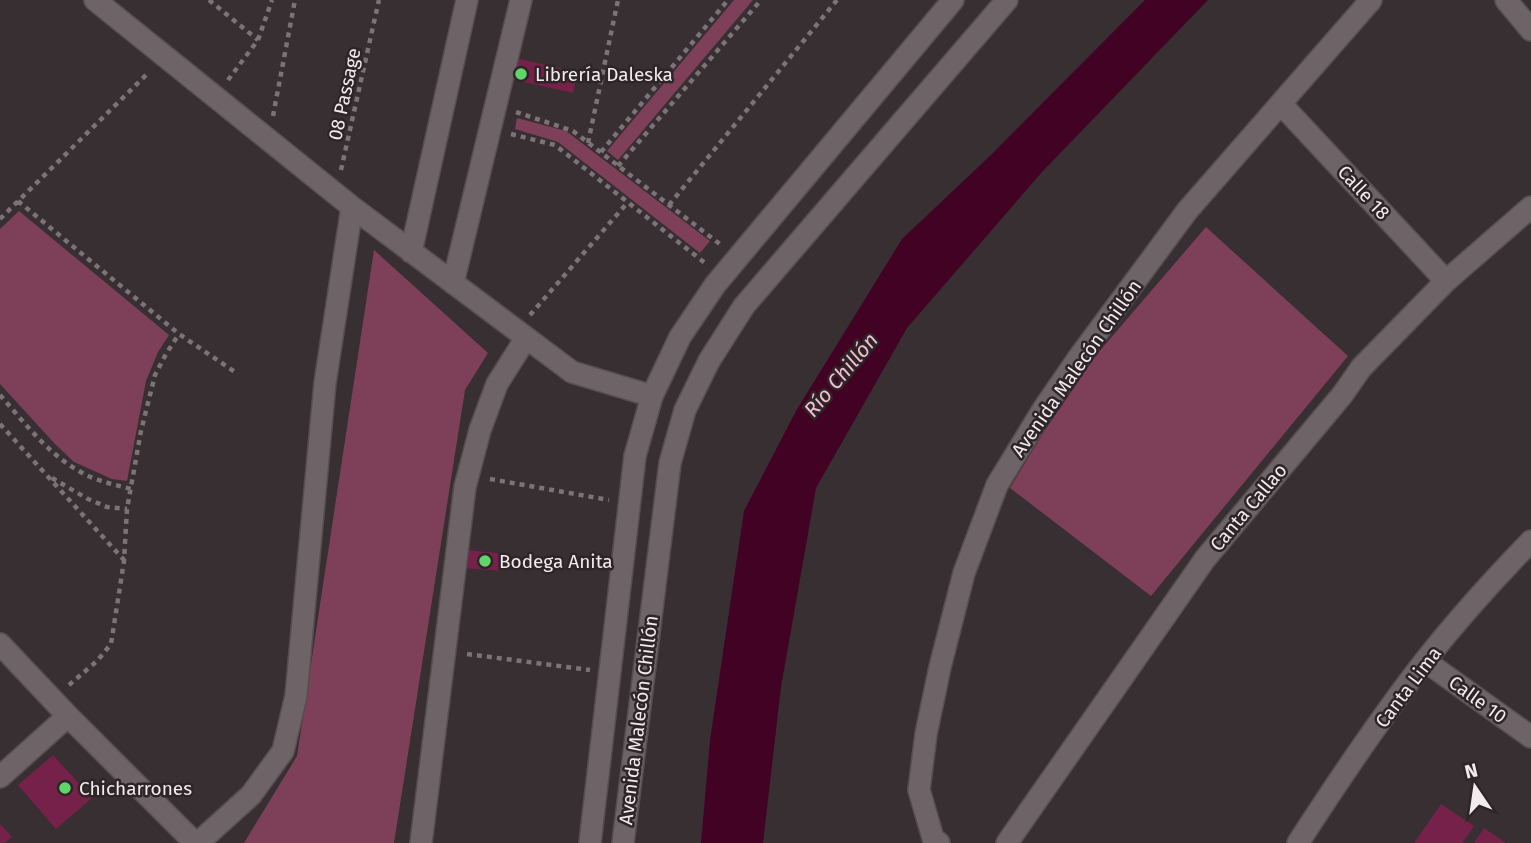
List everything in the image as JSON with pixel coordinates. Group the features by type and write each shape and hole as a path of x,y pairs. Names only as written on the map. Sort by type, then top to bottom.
{"street":[{"path":"95,0 344,201 572,372 652,396"},
{"path":"411,252 467,0"},
{"path":"453,283 521,0"},
{"name":"Avenida Malecón Chillón","path":"590,843 635,456 652,396 680,337 722,277 953,0"},
{"name":"Avenida Malecón Chillón","path":"623,843 670,463 685,410 709,361 744,306 1007,0"},
{"name":"Avenida Malecón Chillón","path":"939,843 933,838 919,790 926,734 964,573 997,485 1057,389 1181,220 1371,0"},
{"path":"1506,0 1531,30"},
{"name":"Calle 18","path":"1282,104 1446,281"},
{"path":"0,643 68,716 197,843 251,795 283,751 296,696 344,201"},
{"name":"Canta Callao","path":"1007,843 1205,559 1343,394 1361,368 1446,281 1531,207"},
{"path":"421,843 468,476 480,430 497,384 521,334"},
{"name":"Canta Lima","path":"1300,842 1347,767 1425,661 1531,541"},
{"name":"Calle 10","path":"1425,661 1531,737"},
{"path":"0,777 68,716"}],"path":[{"path":"209,0 258,40"},
{"path":"215,97 258,40 272,0"},
{"path":"268,140 295,0"},
{"name":"08 Passage","path":"344,201 379,0"},
{"path":"588,143 618,0"},
{"path":"601,152 729,0"},
{"path":"618,166 761,0"},
{"path":"669,205 837,0"},
{"path":"0,219 164,56"},
{"path":"495,105 573,131 737,258"},
{"path":"489,129 555,145 722,277"},
{"path":"18,201 178,334 235,372"},
{"path":"521,334 628,202"},
{"path":"52,699 97,661 111,644 124,561 127,509 141,431 155,375 178,334"},
{"path":"0,395 51,451 79,471 101,481 131,489"},
{"path":"0,424 124,561"},
{"path":"47,476 107,507 127,509"},
{"path":"468,476 629,503"},
{"path":"445,650 609,673"}],"shaded area":[{"path":"734,0 753,0 618,160 607,151"},
{"path":"517,118 566,131 710,241 700,253 558,142 515,129"},
{"path":"19,211 169,335 158,352 146,381 127,481 112,479 74,462 0,384 0,229"},
{"path":"1206,227 1348,356 1151,596 1010,488 1045,430 1097,354"},
{"path":"374,250 488,353 465,390 394,843 244,843 297,756"}],"water":[{"name":"Río Chillón","path":"1145,0 1208,0 1042,172 907,328 816,488 781,687 763,843 701,843 710,740 744,511 796,411 902,239 991,155"}],"building":[{"path":"515,58 578,72 573,93 511,79"},
{"name":"Bodega Anita","path":"465,550 507,554 506,571 463,568"},
{"path":"53,755 92,798 56,829 18,785"},
{"path":"1441,804 1474,826 1462,843 1414,843"},
{"path":"0,824 12,837 5,843 0,843"},
{"path":"1484,828 1506,843 1474,843"}],"place":[{"name":"Librería Daleska","path":"521,74"},
{"name":"Bodega Anita","path":"485,561"},
{"name":"Chicharrones","path":"65,788"}]}
